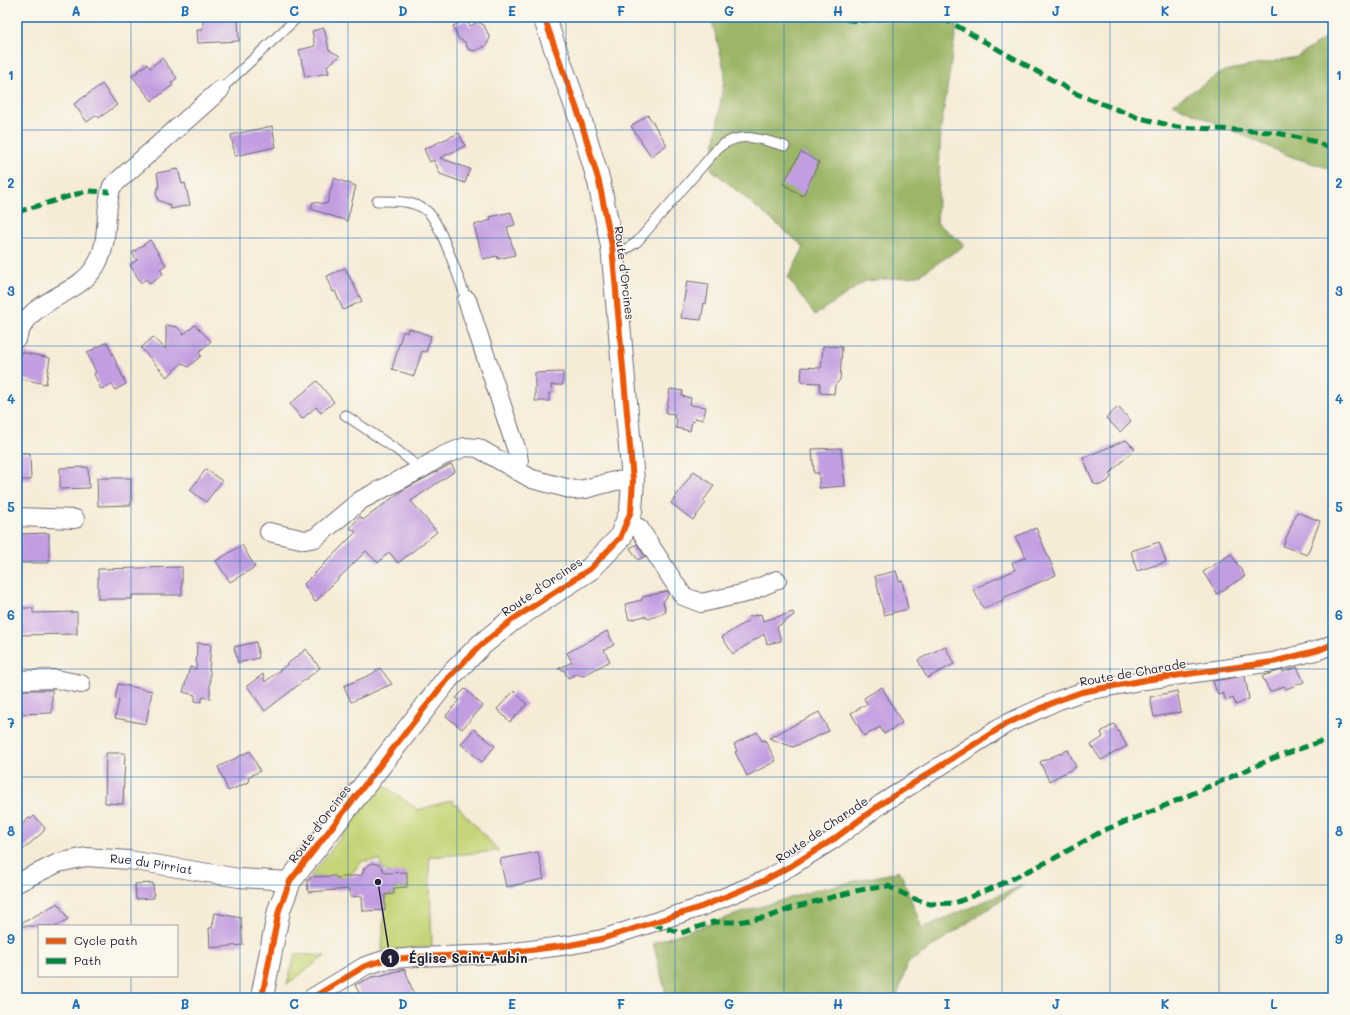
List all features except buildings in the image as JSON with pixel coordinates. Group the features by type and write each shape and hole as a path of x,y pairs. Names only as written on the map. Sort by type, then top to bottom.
{"main road":[{"name":"Route d'Orcines","path":"263,998 279,910 290,881 448,678 481,645 512,620 590,569 620,538 627,522 633,499 633,480 613,252 597,177 580,118 544,17"}],"street":[{"path":"17,338 24,322 31,313 72,287 89,274 95,267 105,237 110,192 118,179 220,90"},
{"path":"466,300 517,451 519,461 518,471"},
{"path":"269,532 309,540 321,534 361,500 421,469 442,456 465,446 472,446 532,479 574,490 633,480"},
{"path":"17,517 75,519"},
{"path":"627,522 639,528 683,596 701,603 746,593 777,580"},
{"name":"Route de Charade","path":"312,998 365,966 384,960 416,957 498,954 570,945 602,939 681,914 752,886 791,866 834,838 881,804 1006,724 1059,700 1082,692 1146,680 1273,662 1319,650 1333,644"},
{"path":"17,680 56,679 81,684"},
{"name":"Rue du Pirriat","path":"17,883 58,863 86,857 129,860 239,878 290,881"}],"lane":[{"path":"220,90 298,17"},
{"path":"613,252 626,249 637,242 718,148 724,143 741,137 750,137 785,146"},
{"path":"377,201 399,201 416,205 428,212 447,247 466,300"},
{"path":"345,416 397,450 421,469"}],"green space":[{"path":"711,17 958,17 941,128 937,223 965,245 918,276 866,281 815,315 788,278 804,247 711,169 725,72"},
{"path":"1333,33 1333,174 1328,168 1292,157 1173,104 1224,71 1297,57"},
{"path":"382,784 418,810 452,800 499,851 429,857 432,947 382,950 385,895 394,894 394,888 407,887 405,872 392,875 382,868 380,860 362,861 349,877 310,877"},
{"path":"900,871 922,928 1025,884 908,963 896,998 667,998 653,943 750,910 816,890"},
{"path":"295,954 325,956 287,984"}],"marked path":[{"path":"831,17 857,21 893,17"},
{"path":"927,17 948,21 1077,94 1136,117 1177,127 1273,132 1317,142 1333,150"},
{"path":"17,212 87,191 110,192"},
{"path":"653,924 681,933 713,922 738,922 768,917 798,906 860,890 888,886 912,898 930,904 955,903 995,887 1055,858 1102,831 1155,810 1274,758 1333,737"}],"cycle path":[{"path":"263,998 279,910 290,881 448,678 481,645 512,620 590,569 620,538 631,511 633,480 612,246 599,182 580,118 544,17"},
{"path":"312,998 365,966 384,960 416,957 498,954 570,945 602,939 701,907 763,881 791,866 834,839 881,804 1006,724 1059,700 1082,692 1145,680 1273,662 1319,650 1333,644"}],"place":[{"name":"Église Saint-Aubin","path":"378,882"}]}
